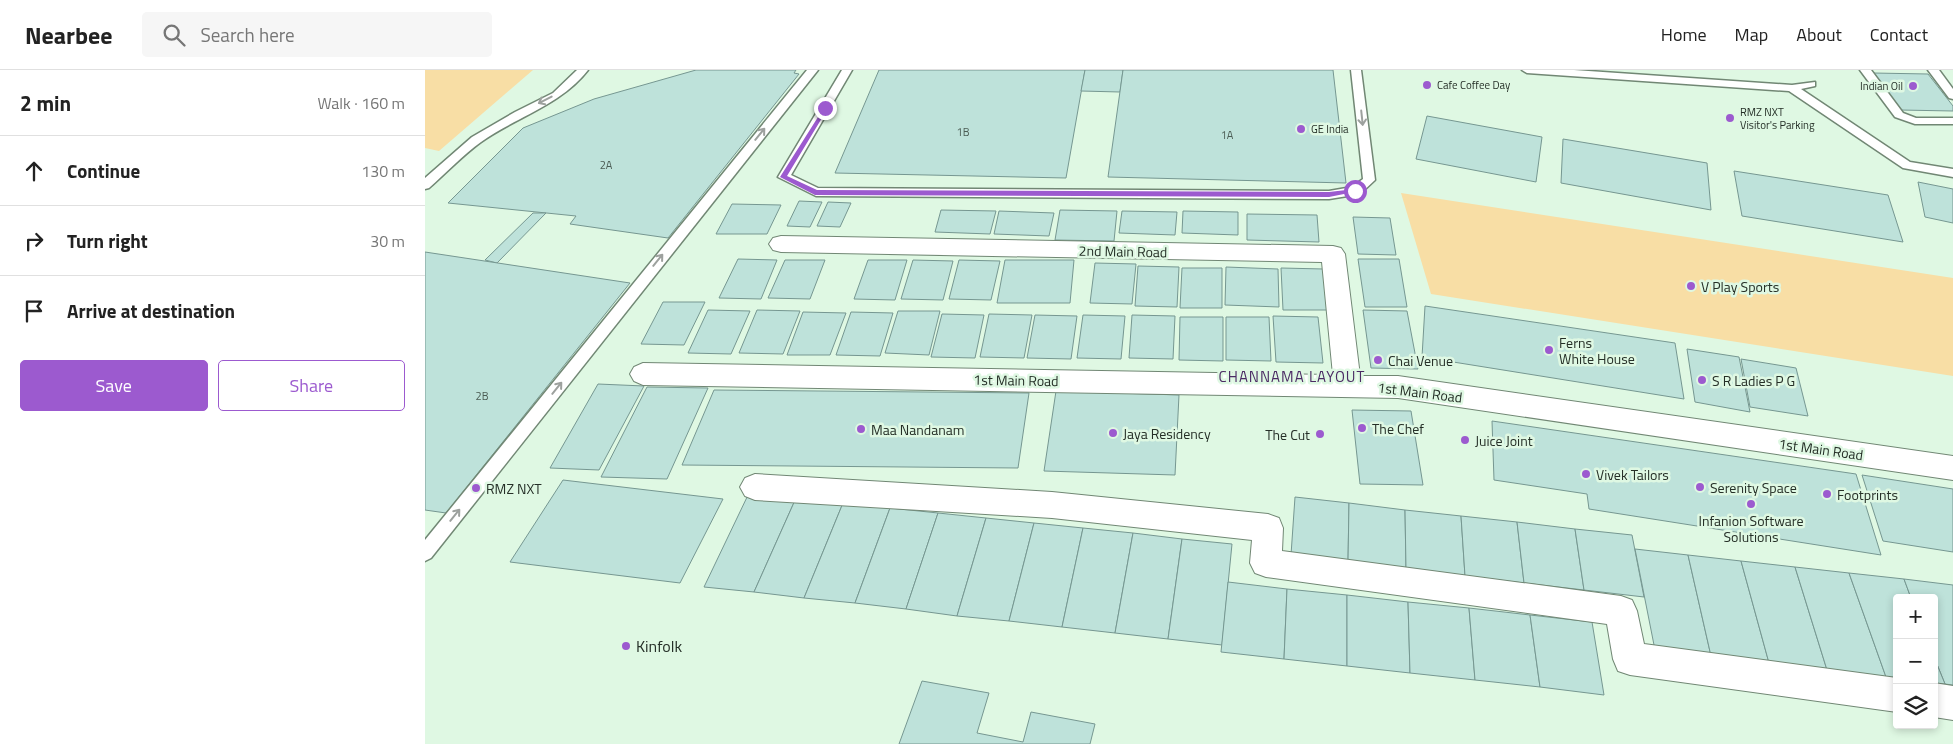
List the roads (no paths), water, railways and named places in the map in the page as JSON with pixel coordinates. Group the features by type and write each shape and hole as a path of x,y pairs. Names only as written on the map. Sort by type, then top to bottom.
{"street":[{"name":"2nd Main Road","path":"781,244 1333,254 1348,385"},
{"name":"1st Main Road","path":"643,374 1398,387 1953,468"},
{"path":"755,487 1052,505 1268,528 1266,563 1621,611 1630,659 1893,694"},
{"path":"1938,701 1953,703"}],"lane":[{"path":"425,185 476,140 519,114 557,95 583,70"},
{"path":"425,553 684,228 813,70"},
{"path":"847,70 784,177 815,192 1329,195 1355,191 1369,180 1356,70"},
{"path":"1527,70 1792,88 1811,84"},
{"path":"1865,70 1899,115 1915,121 1953,121"},
{"path":"1933,70 1953,96"},
{"path":"1792,88 1907,165 1953,173"}],"place":[{"name":"Cafe Coffee Day","path":"1427,85"},
{"name":"Indian Oil","path":"1913,86"},
{"name":"RMZ NXT Visitor's Parking","path":"1730,118"},
{"name":"GE India","path":"1301,129"},
{"name":"V Play Sports","path":"1691,286"},
{"name":"Ferns White House","path":"1549,350"},
{"name":"Chai Venue","path":"1378,360"},
{"name":"S R Ladies P G","path":"1702,380"},
{"name":"The Chef","path":"1362,428"},
{"name":"Maa Nandanam","path":"861,429"},
{"name":"Jaya Residency","path":"1113,433"},
{"name":"The Cut","path":"1320,434"},
{"name":"Juice Joint","path":"1465,440"},
{"name":"Vivek Tailors","path":"1586,474"},
{"name":"Serenity Space","path":"1700,487"},
{"name":"RMZ NXT","path":"476,488"},
{"name":"Footprints","path":"1827,494"},
{"name":"Infanion Software Solutions","path":"1751,504"},
{"name":"Kinfolk","path":"626,646"}],"district":[{"name":"CHANNAMA LAYOUT","path":"1292,376"}]}
